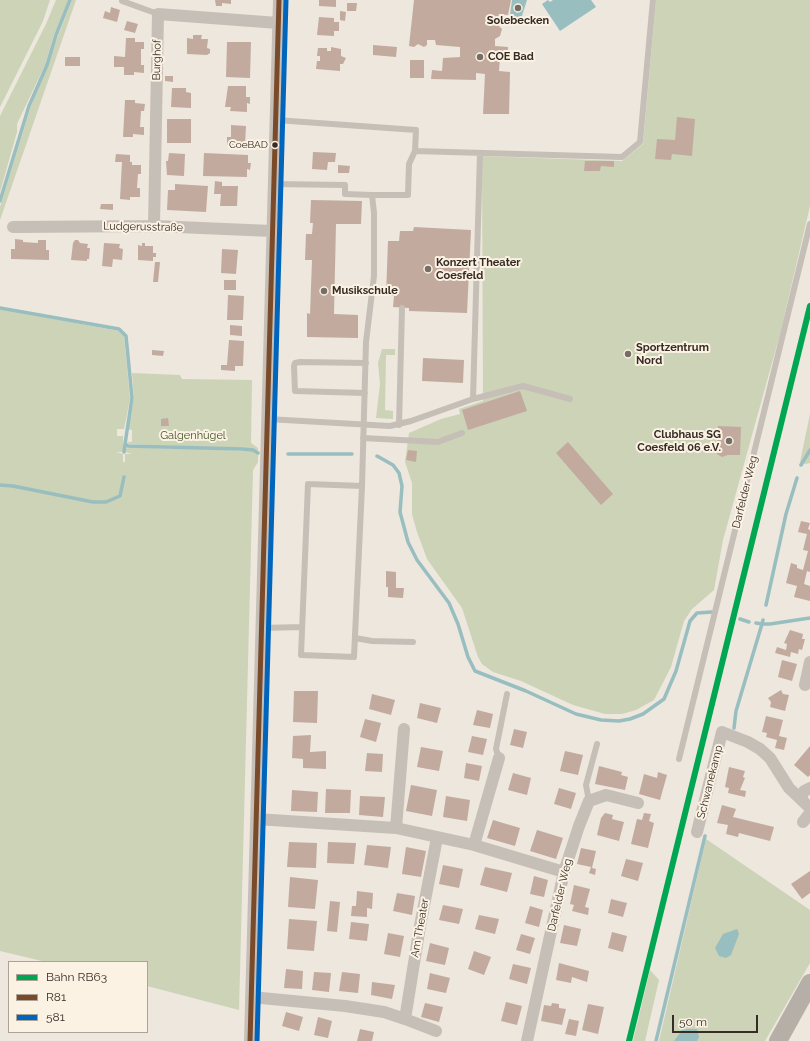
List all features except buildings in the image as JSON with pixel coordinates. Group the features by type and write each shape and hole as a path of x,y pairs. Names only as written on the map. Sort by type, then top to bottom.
{"main road":[{"path":"778,1041 810,983"}],"street":[{"path":"250,1041 279,0"},
{"path":"158,14 278,23"},
{"name":"Burghof","path":"154,226 158,14"},
{"name":"Ludgerusstraße","path":"13,227 154,226 272,231"},
{"path":"807,679 810,662"},
{"path":"396,828 404,729"},
{"name":"Schwanekamp","path":"697,832 722,732 748,742 760,749 770,758 789,788 802,798"},
{"path":"474,845 499,758"},
{"path":"810,788 804,791 802,798 803,804 810,808"},
{"path":"589,801 606,795 638,803"},
{"name":"Darfelder Weg","path":"527,1041 564,872 578,826 589,801"},
{"path":"256,819 396,828 474,845 564,872"},
{"name":"Am Theater","path":"405,1019 420,926 437,838"},
{"path":"251,997 345,1006 384,1012 436,1031"}],"lane":[{"path":"122,0 122,2 158,14"},
{"path":"415,151 622,157 640,142 653,0"},
{"path":"274,184 345,185 345,194 408,196 409,164 415,151 416,130 276,120"},
{"path":"473,399 480,153"},
{"path":"362,486 308,484 301,655 354,658 362,486 366,363 374,276 374,213 372,195"},
{"name":"Darfelder Weg","path":"679,759 810,224"},
{"path":"399,425 402,308"},
{"path":"365,393 295,391 294,366 295,363 300,362 366,363"},
{"path":"267,420 390,426 399,425 473,399 523,386 570,400"},
{"path":"363,438 438,442 462,433"},
{"path":"261,628 302,627"},
{"path":"355,638 372,641 412,642"},
{"path":"499,758 496,749 507,694"},
{"path":"589,801 586,785 597,744"}],"green space":[{"path":"0,0 50,0 43,21 0,107"},
{"path":"56,0 69,0 54,35 45,65 17,124 17,132 0,192 0,116 46,24"},
{"path":"72,0 76,0 0,220 0,207 31,106"},
{"name":"Sportzentrum Nord","path":"656,0 810,0 810,206 780,334 723,540 714,590 692,609 684,621 671,667 654,700 636,710 622,714 605,714 573,705 521,681 493,672 482,664 478,657 462,608 427,559 412,514 412,483 405,462 409,433 441,419 460,414 459,409 483,401 482,156 622,161 643,144"},
{"name":"Galgenhügel","path":"0,309 119,331 124,335 130,399 124,429 117,429 117,436 123,436 123,452 116,452 123,454 123,462 125,462 125,454 132,454 125,452 128,447 184,449 181,446 129,444 127,442 132,442 132,430 127,429 134,398 132,373 180,375 182,379 252,380 251,443 258,448 258,452 243,448 205,447 201,449 253,451 258,455 258,462 253,470 239,1010 148,986 148,961 42,961 0,951"},
{"path":"382,349 395,349 395,355 386,355 385,410 393,411 393,419 376,418 380,384 378,363"},
{"path":"810,414 810,463 806,464 800,462"},
{"path":"706,839 810,910 810,963 765,1041 659,1041"},
{"path":"650,970 659,980 645,1041 633,1041"}],"water":[{"name":"Solebecken","path":"512,0 527,0 521,19 510,15"},
{"path":"548,0 550,2 553,0 591,0 596,7 560,31 542,4"},
{"path":"737,929 739,934 731,955 726,958 719,956 715,948 723,934"},
{"path":"697,1029 699,1037 697,1041 674,1041 682,1030"}],"waterway":[{"path":"0,201 29,106 47,65 56,35 70,0"},
{"path":"0,308 119,329 126,336 132,398 125,444 128,446 242,449 253,450 258,453"},
{"path":"124,452 125,444"},
{"path":"801,465 810,450"},
{"path":"288,454 352,454"},
{"path":"377,456 393,465 399,473 402,486 400,512 408,542 417,560 449,603 458,624 468,657 475,671 526,691 576,714 601,720 619,721 630,719 643,714 664,699 676,671 690,621 697,613 712,612"},
{"path":"0,485 13,486 93,502 106,502 120,496 124,477"},
{"path":"766,605 786,514 797,478"},
{"path":"763,620 762,624 770,624 810,618"},
{"path":"740,619 749,622"},
{"path":"734,728 736,711 762,624 756,623"},
{"path":"656,1041 705,836"}],"rail line":[{"name":"RB63","path":"629,1041 810,306"}],"transit line":[{"name":"R81","path":"250,1041 279,0"},
{"name":"581","path":"257,1041 286,0"}],"place":[{"name":"Solebecken","path":"518,8"},
{"name":"COE Bad","path":"480,57"},
{"name":"CoeBAD","path":"275,145"},
{"name":"Konzert Theater Coesfeld","path":"428,269"},
{"name":"Musikschule","path":"324,291"},
{"name":"Sportzentrum Nord","path":"628,354"},
{"name":"Clubhaus SG Coesfeld 06 e.V.","path":"729,441"}]}
